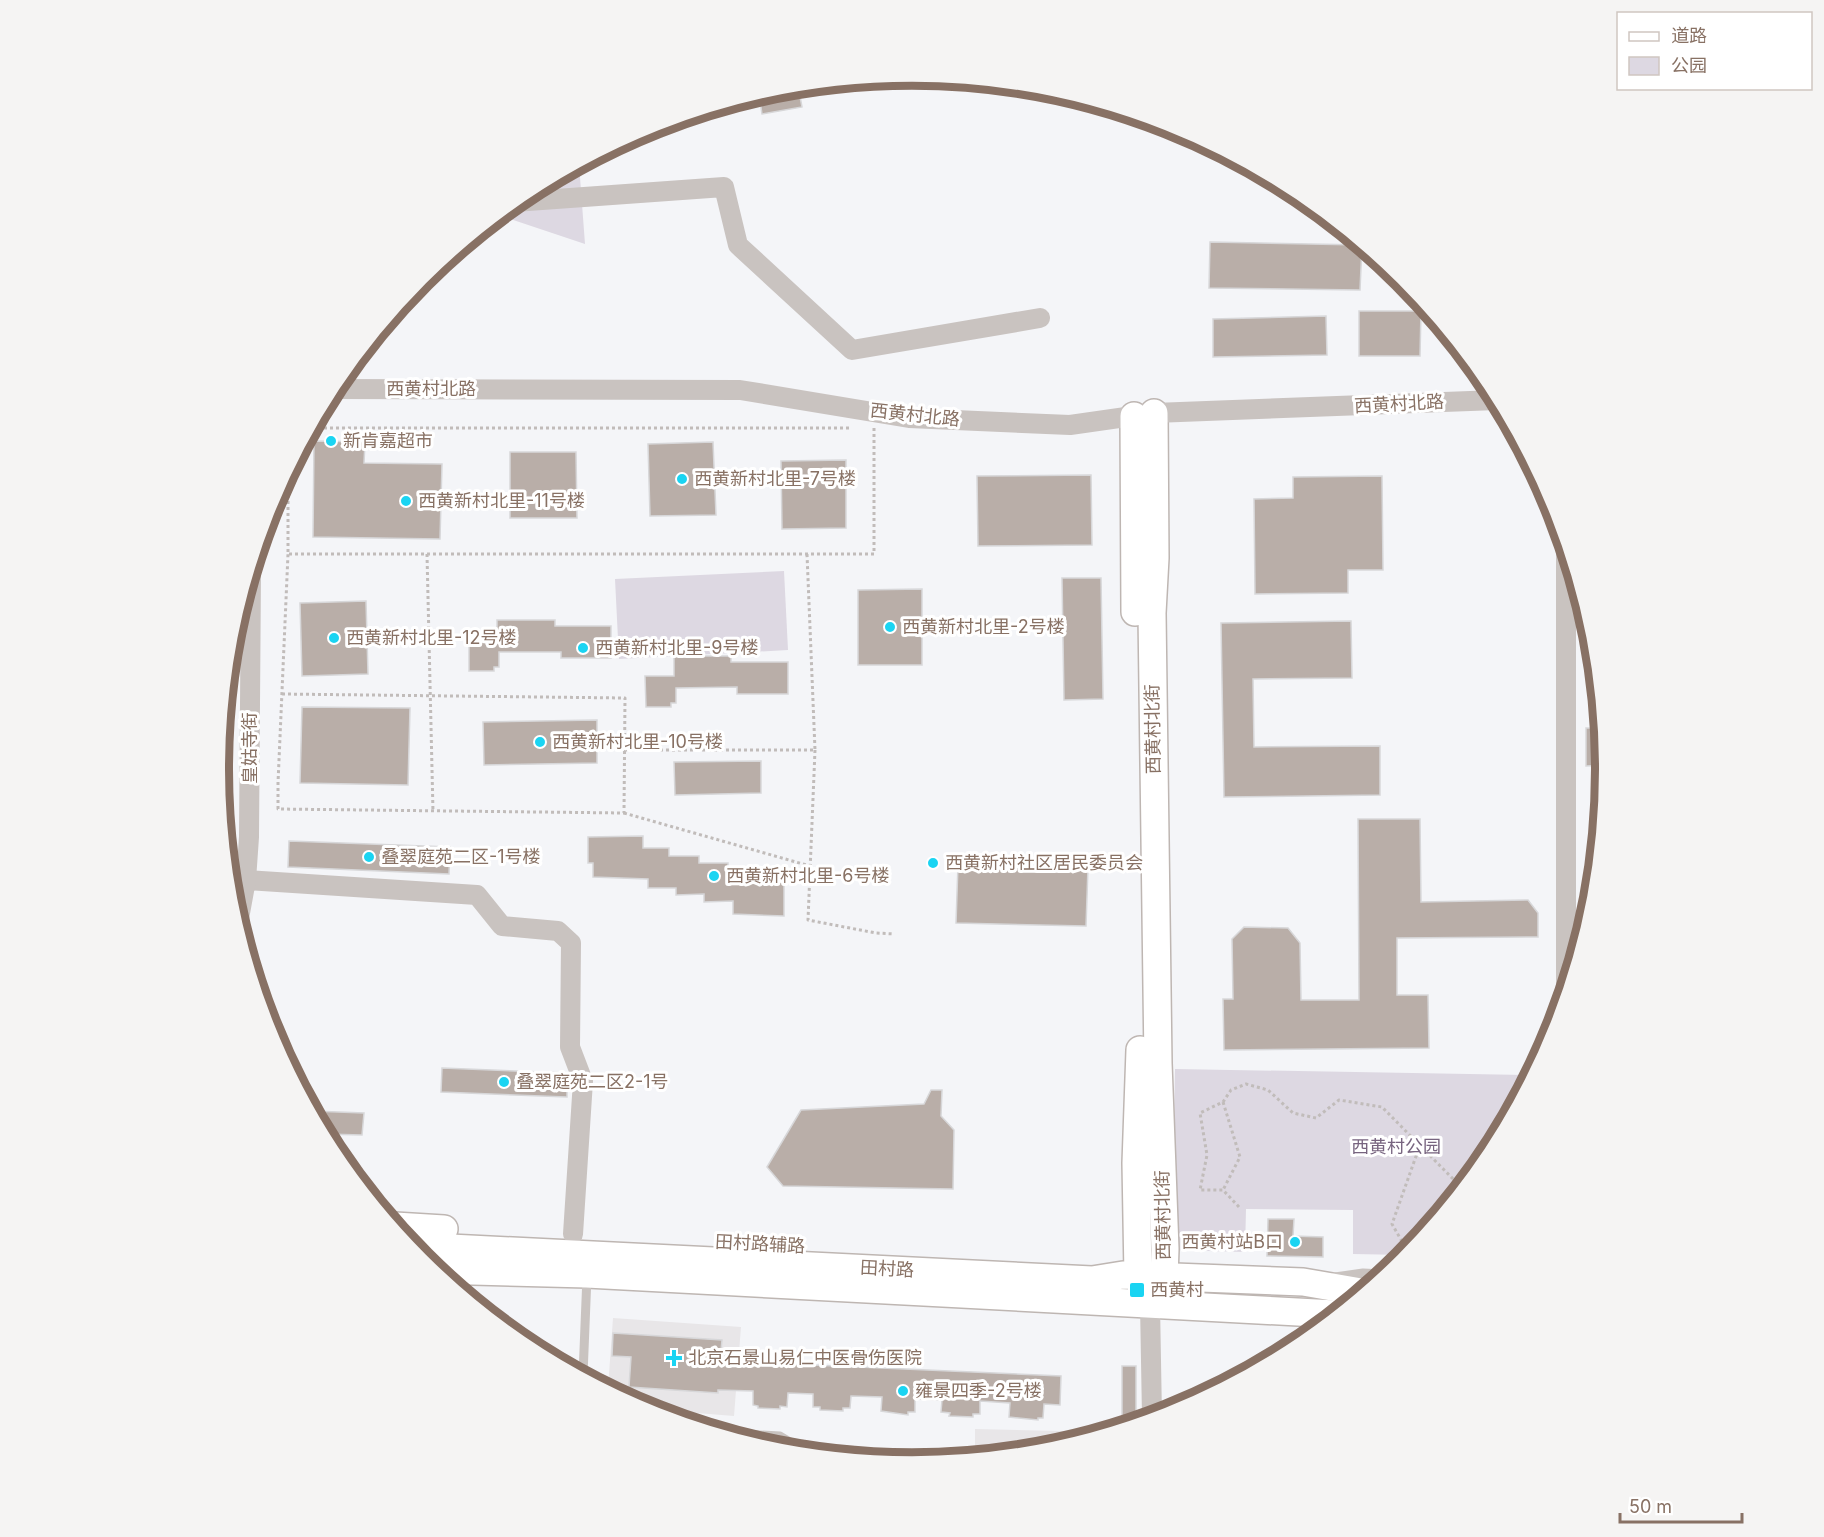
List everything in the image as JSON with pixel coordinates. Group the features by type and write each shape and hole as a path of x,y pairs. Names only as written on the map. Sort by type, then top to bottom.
{"street":[{"path":"534,201 724,187 738,244 852,350 1040,318"},
{"name":"西黄村北路","path":"344,389 740,390 909,418 1070,425 1144,414 1487,400"},
{"name":"西黄村北街","path":"1144,414 1155,558 1152,613 1158,1063 1164,1278 1150,1304 1130,1276 1140,1077 1144,414"},
{"path":"1566,572 1566,965"},
{"name":"皇姑寺街","path":"242,902 249,837 251,597"},
{"path":"246,880 477,895 502,926 558,931 571,943 570,1047 583,1081 573,1234"},
{"name":"田村路辅路","path":"406,1228 491,1240 573,1234 1074,1260 1130,1276"},
{"name":"田村路","path":"423,1245 491,1240 1092,1280 1130,1276 1303,1282 1351,1291"},
{"name":"田村路","path":"450,1270 587,1274 1323,1313"},
{"path":"1150,1304 1152,1408"}],"lane":[{"path":"1303,1282 1371,1273"},
{"path":"583,1367 587,1274"},
{"path":"766,1435 780,1436 785,1439"}],"path":[{"path":"320,428 862,428"},
{"path":"288,554 874,554 874,428"},
{"path":"288,491 288,554 278,809 624,813 810,866"},
{"path":"427,554 433,812"},
{"path":"807,554 815,750 808,920 876,933 894,934"},
{"path":"282,694 625,698 624,813"},
{"path":"624,750 815,750"},
{"path":"1239,1207 1223,1190 1200,1190 1207,1155 1200,1113 1223,1102 1232,1090 1246,1084 1268,1090 1293,1113 1316,1118 1339,1100 1383,1107 1456,1182"},
{"path":"1223,1102 1240,1157 1223,1190"},
{"path":"1403,1243 1392,1224 1420,1145"}],"shaded area":[{"name":"北京石景山易仁中医骨伤医院","path":"613,1318 741,1327 734,1416 684,1412 609,1380"},
{"path":"975,1429 1074,1431 1001,1446 975,1448"}],"green space":[{"path":"580,172 585,244 508,218"},
{"path":"784,571 788,650 619,659 615,579"},
{"name":"西黄村公园","path":"1175,1069 1523,1075 1480,1148 1454,1184 1426,1219 1391,1255 1353,1254 1353,1210 1246,1209 1245,1252 1172,1250"}],"building":[{"path":"800,95 802,107 762,114 760,103"},
{"path":"1210,242 1350,245 1362,255 1360,290 1209,288"},
{"path":"1359,311 1421,313 1420,356 1359,356"},
{"path":"1326,316 1327,355 1213,357 1213,319"},
{"path":"314,441 365,442 364,463 442,464 440,539 313,537"},
{"name":"西黄新村北里-7号楼","path":"713,442 716,515 650,516 648,444"},
{"path":"510,452 576,452 577,518 510,518"},
{"path":"846,460 846,528 782,529 781,461"},
{"path":"1091,475 1092,545 978,546 977,476"},
{"path":"1382,476 1383,570 1348,570 1348,593 1255,594 1254,499 1293,498 1293,477"},
{"path":"1062,578 1101,578 1103,699 1064,700"},
{"name":"西黄新村北里-2号楼","path":"922,589 922,665 858,665 858,590"},
{"name":"西黄新村北里-12号楼","path":"366,601 368,674 302,676 300,603"},
{"name":"西黄新村北里-9号楼","path":"497,620 555,620 555,626 611,626 611,658 561,658 561,652 499,652 499,667 494,667 494,671 469,671 469,640 497,640"},
{"path":"1351,621 1352,678 1253,679 1254,747 1380,746 1380,795 1224,797 1221,623"},
{"path":"674,656 731,656 731,662 788,662 788,694 737,694 737,687 676,688 676,703 671,703 671,707 646,707 645,676 674,676"},
{"path":"302,707 410,708 408,785 300,783"},
{"name":"西黄新村北里-10号楼","path":"597,720 597,763 484,765 483,722"},
{"path":"1586,728 1594,728 1595,766 1586,766"},
{"path":"761,761 761,793 675,795 674,762"},
{"path":"1358,819 1420,819 1421,902 1528,900 1538,913 1538,937 1397,938 1397,995 1428,995 1429,1048 1224,1050 1223,999 1233,999 1232,939 1244,927 1288,928 1300,943 1301,1000 1359,1000"},
{"name":"西黄新村北里-6号楼","path":"643,836 643,848 669,848 669,856 699,856 699,863 728,863 728,870 755,870 755,877 784,876 784,916 733,914 733,901 704,902 704,894 676,895 676,888 648,888 648,879 593,877 593,863 588,863 588,837"},
{"name":"叠翠庭苑二区-1号楼","path":"289,841 450,847 449,874 288,867"},
{"path":"958,864 1088,867 1086,926 956,923"},
{"name":"叠翠庭苑二区2-1号","path":"442,1068 567,1073 567,1097 441,1092"},
{"path":"931,1090 942,1090 941,1116 954,1130 953,1189 783,1186 767,1167 801,1110 924,1104"},
{"path":"322,1111 364,1113 362,1135 336,1134"},
{"name":"西黄村站B口","path":"1268,1219 1294,1219 1293,1236 1323,1237 1323,1257 1267,1256"},
{"name":"雍景四季-2号楼","path":"613,1333 722,1340 720,1361 1061,1376 1060,1405 1044,1404 1043,1418 1038,1418 1038,1420 1009,1417 1010,1403 980,1401 980,1414 973,1414 973,1417 949,1416 950,1413 941,1412 942,1400 915,1399 915,1412 908,1412 908,1415 881,1411 882,1397 851,1396 850,1408 843,1408 843,1411 820,1410 820,1407 813,1407 813,1394 788,1393 787,1407 758,1408 753,1405 753,1391 718,1390 718,1393 629,1387 631,1357 612,1356"},
{"path":"1122,1366 1136,1366 1136,1414 1122,1418"}],"place":[{"name":"新肯嘉超市","path":"331,441"},
{"name":"西黄新村北里-7号楼","path":"682,479"},
{"name":"西黄新村北里-11号楼","path":"406,501"},
{"name":"西黄新村北里-2号楼","path":"890,627"},
{"name":"西黄新村北里-12号楼","path":"334,638"},
{"name":"西黄新村北里-9号楼","path":"583,648"},
{"name":"西黄新村北里-10号楼","path":"540,742"},
{"name":"叠翠庭苑二区-1号楼","path":"369,857"},
{"name":"西黄新村社区居民委员会","path":"933,863"},
{"name":"西黄新村北里-6号楼","path":"714,876"},
{"name":"叠翠庭苑二区2-1号","path":"504,1082"},
{"name":"西黄村站B口","path":"1295,1242"},
{"name":"西黄村","path":"1137,1290"},
{"name":"北京石景山易仁中医骨伤医院","path":"674,1358"},
{"name":"雍景四季-2号楼","path":"903,1391"}]}
